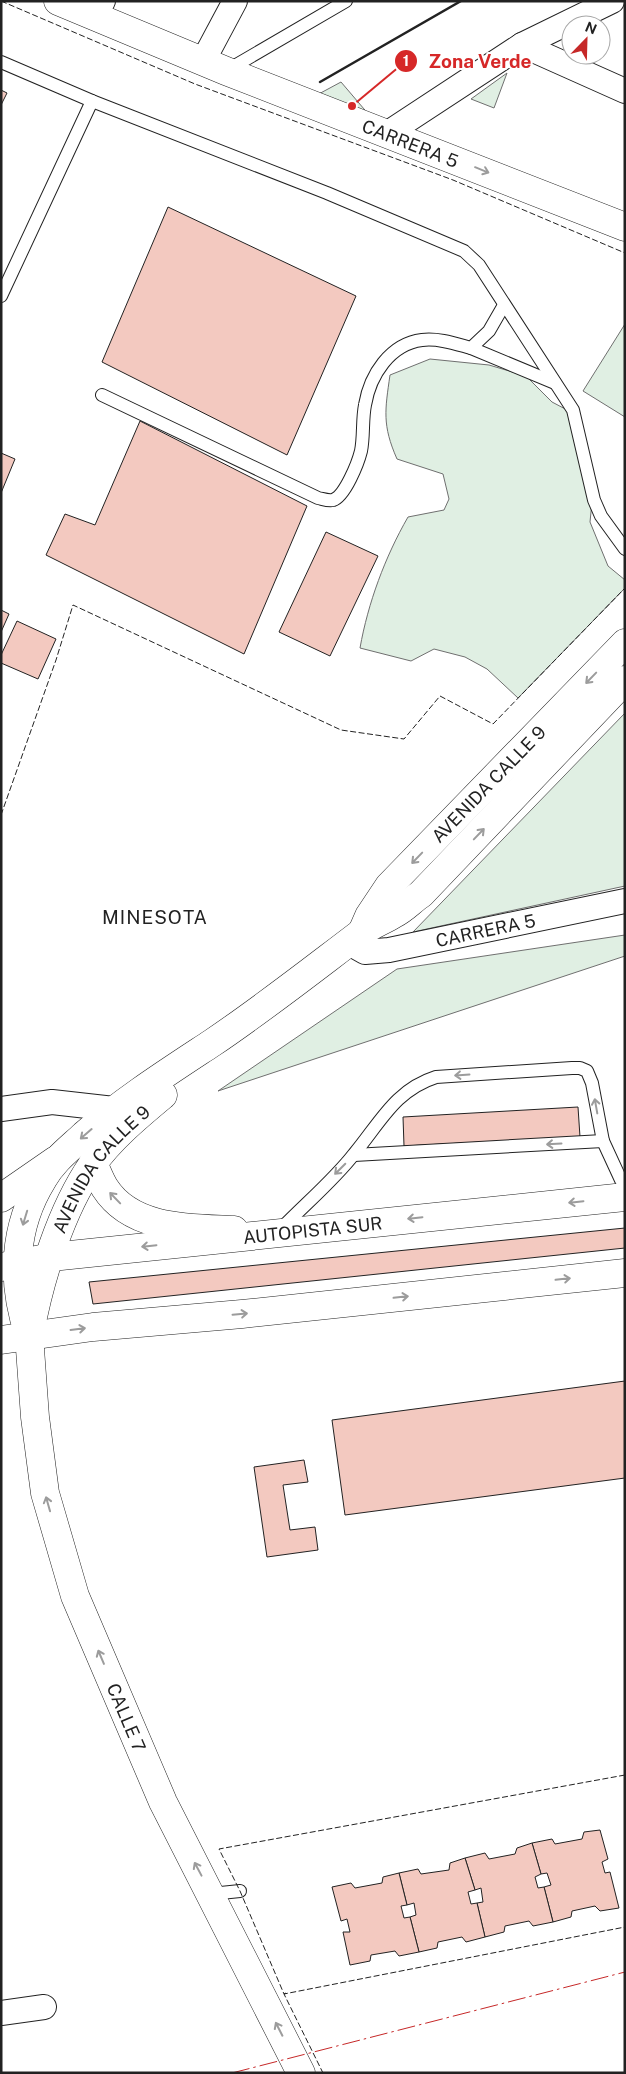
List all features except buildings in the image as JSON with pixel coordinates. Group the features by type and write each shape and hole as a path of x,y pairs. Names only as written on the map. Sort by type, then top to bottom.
{"main road":[{"name":"CARRERA 5","path":"58,1 99,9 215,66 625,227"},
{"name":"AVENIDA CALLE 9","path":"356,937 389,886 625,643"},
{"name":"AVENIDA CALLE 9","path":"56,1160 114,1109 224,1034 356,937 396,913 421,894 625,680"},
{"name":"AVENIDA CALLE 9","path":"30,1335 42,1282 68,1205 93,1163 132,1120 169,1089 224,1034"},
{"path":"1,1198 56,1160"},
{"path":"30,1335 23,1318 17,1287 9,1265 32,1198 56,1160"},
{"path":"93,1163 106,1189 122,1205 142,1218 177,1227 278,1232"},
{"name":"AUTOPISTA SUR","path":"9,1265 51,1257 625,1197"},
{"path":"1,1340 30,1335 625,1272"},
{"name":"CALLE 7","path":"30,1335 35,1417 45,1493 75,1596 163,1802 301,2073"}],"street":[{"path":"215,66 235,1"},
{"path":"388,133 522,46 612,1"},
{"path":"522,46 625,91"},
{"name":"CARRERA 5","path":"356,937 365,952 389,950 625,900"},
{"path":"1,1109 52,1102 114,1109"},
{"path":"1,2013 44,2007"}],"lane":[{"path":"215,66 346,1"},
{"path":"1,62 92,101 327,193 464,251 479,265 573,410 594,500 600,516 625,549"},
{"path":"1,296 92,101"},
{"path":"471,348 489,331 504,305"},
{"path":"102,395 318,498 328,501 336,499 346,489 361,452 365,403 378,367 395,351 421,340 441,340 471,348 555,383"},
{"path":"278,1232 354,1155 376,1123 406,1090 436,1076 580,1068 591,1077 603,1141 620,1180 625,1183"},
{"path":"354,1155 603,1141"},
{"path":"211,1894 240,1891"}],"green space":[{"path":"507,73 494,108 471,99"},
{"path":"341,82 370,116 315,96"},
{"path":"625,324 625,417 583,391"},
{"path":"430,359 489,365 526,376 552,402 571,412 592,502 590,522 608,566 625,580 625,588 518,698 487,669 465,657 434,649 411,661 360,648 363,631 378,581 408,517 444,510 449,499 443,474 397,459 387,427 386,408 390,375"},
{"path":"625,713 625,886 413,932"},
{"path":"625,935 625,956 218,1091 397,969"}],"fence":[{"path":"1,1 195,84 453,180 625,253"},
{"path":"1,815 56,660 73,605 341,730 404,739 440,696 493,724 625,588"},
{"path":"625,1775 219,1849 240,1891 284,1994 625,1927"},
{"path":"286,1993 284,1994 323,2073"}],"wall":[{"path":"320,82 461,1"}],"power":[{"path":"232,2073 625,1972"}],"place":[{"name":"Zona Verde","path":"352,106"}],"district":[{"name":"MINESOTA","path":"155,917"}]}
